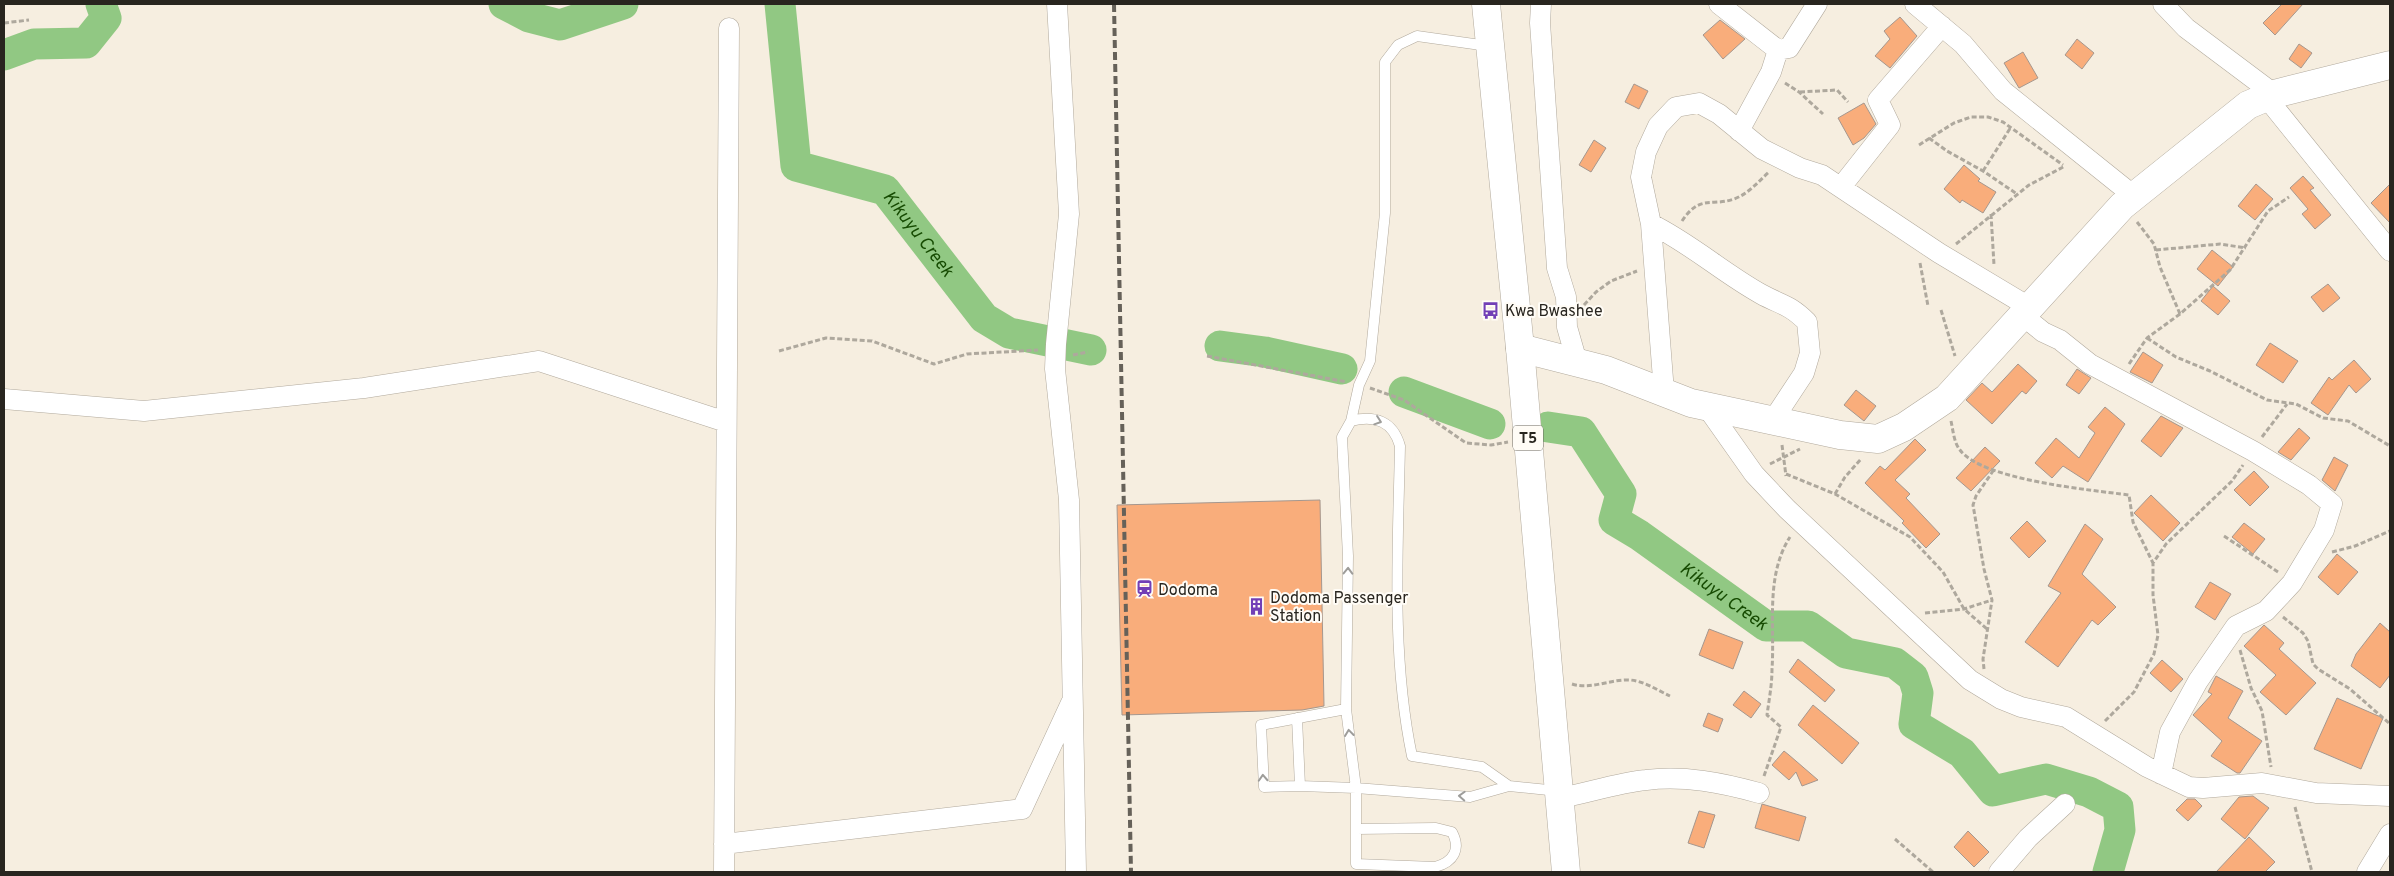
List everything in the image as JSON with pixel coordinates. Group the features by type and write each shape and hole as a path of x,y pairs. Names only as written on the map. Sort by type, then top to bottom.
{"main road":[{"name":"T5","path":"1486,4 1520,348 1566,872"},
{"path":"1520,348 1606,370 1691,403 1840,435 1878,440 1904,428 1947,398 2128,201 2248,105 2270,96 2390,65"}],"street":[{"path":"1057,4 1069,214 1055,369 1069,500 1076,872"},
{"path":"1541,4 1540,23 1557,268 1566,297 1567,327 1577,362"},
{"path":"1719,4 1778,50 1789,48 1817,4"},
{"path":"1915,4 1963,44 2003,91 2128,201"},
{"path":"2163,4 2186,28 2270,96 2390,251"},
{"path":"1841,187 1890,125 1878,100 1942,26"},
{"path":"724,872 729,28"},
{"path":"1739,131 1770,72 1778,50"},
{"path":"1664,392 1650,224 1641,177 1646,152 1658,126 1676,107 1699,104 1719,114 1762,150 1800,168 1822,175 1943,256 1996,288 2026,311 2043,332 2060,340 2090,364 2252,451 2309,485 2332,504 2324,530 2292,583 2266,611 2236,626 2198,681 2170,732 2161,774"},
{"path":"1650,224 1673,235 1763,295 1787,304 1807,322 1810,353 1806,367 1775,421"},
{"path":"4,399 144,411 364,388 539,361 726,422"},
{"path":"1706,406 1754,474 1787,509 1906,618 1970,680 1986,692 2021,707 2066,717 2161,774 2189,787 2254,783 2316,793 2390,796"},
{"path":"724,844 1022,809 1073,699"},
{"path":"1560,795 1646,780 1692,779 1735,786 1759,793"},
{"path":"1998,872 2028,838 2065,804"},
{"path":"2367,872 2390,834"}],"lane":[{"path":"1356,829 1436,828 1452,832 1456,840 1454,855 1447,864 1435,867 1356,864 1356,829 1356,788 1346,709 1348,556 1342,438 1351,422 1359,384 1370,361 1384,223 1385,62 1398,45 1417,36 1489,46"},
{"path":"1351,422 1364,418 1382,421 1396,433 1400,446 1398,592 1404,715 1412,756 1482,767 1509,786 1560,795"},
{"path":"1346,709 1260,725 1264,787 1356,788 1470,797 1509,786"},
{"path":"1297,718 1300,786"}],"path":[{"path":"4,23 29,20"},
{"path":"1770,72 1799,92 1823,114"},
{"path":"1799,92 1837,90 1848,102"},
{"path":"1919,145 1954,123 1971,117 1988,117 2011,127 2073,171"},
{"path":"1984,171 2011,127"},
{"path":"1929,138 1947,151 1984,171 2017,194"},
{"path":"1943,256 2017,194 2065,166"},
{"path":"2121,379 2147,338 2180,314 2230,270 2246,248 2268,211 2289,197"},
{"path":"2128,201 2156,250 2160,268 2180,314"},
{"path":"1991,214 1996,288"},
{"path":"2156,250 2220,244 2246,248"},
{"path":"1919,260 1928,306"},
{"path":"1941,310 1953,350 1966,379"},
{"path":"779,351 826,338 872,341 934,364 967,354 1038,350"},
{"path":"2147,338 2176,357 2210,371 2267,400 2296,404 2323,418 2348,421 2390,446"},
{"path":"1072,356 1088,352"},
{"path":"1947,398 1958,449 1976,464 1993,472 2129,495 2133,522 2153,563 2153,595 2158,634 2154,654 2134,692 2112,712 2096,736"},
{"path":"2153,563 2166,544 2232,481 2287,404"},
{"path":"1775,421 1784,455 1787,509"},
{"path":"1835,494 1846,477 1878,440"},
{"path":"1754,474 1784,455 1801,448"},
{"path":"1986,692 1984,659 1992,600 1984,569 1973,505 1976,496 1993,472"},
{"path":"1786,474 1835,494 1910,537 1943,572 1964,608 1987,629"},
{"path":"1759,793 1771,751 1781,727 1767,716 1772,668 1772,597 1785,545 1803,523"},
{"path":"2224,536 2282,576"},
{"path":"1906,618 1964,608 1992,600"},
{"path":"2266,611 2288,618 2308,641 2313,664 2350,689 2390,724"},
{"path":"2239,647 2251,688 2262,712 2282,786 2312,872"},
{"path":"1549,677 1584,686 1630,680 1643,683 1670,696"},
{"path":"1895,839 1932,872"}],"building":[{"path":"2282,4 2303,4 2275,35 2263,23"},
{"path":"1900,17 1917,36 1890,68 1875,56 1890,39 1884,31"},
{"path":"1720,20 1745,39 1723,59 1703,35"},
{"path":"2077,39 2094,53 2082,69 2065,55"},
{"path":"2299,44 2312,53 2301,68 2289,59"},
{"path":"2023,52 2038,78 2019,88 2004,63"},
{"path":"1634,84 1648,91 1639,109 1625,102"},
{"path":"1864,103 1876,124 1864,138 1853,145 1838,118"},
{"path":"1594,140 1606,148 1591,172 1579,165"},
{"path":"1964,165 1980,179 1978,181 1996,192 1983,213 1962,200 1960,203 1944,189"},
{"path":"2303,176 2314,188 2310,190 2331,215 2315,229 2302,214 2308,209 2290,188"},
{"path":"2256,184 2273,199 2255,220 2238,206"},
{"path":"2390,184 2390,223 2371,203"},
{"path":"2212,250 2233,267 2218,286 2197,269"},
{"path":"2328,284 2340,298 2323,312 2311,297"},
{"path":"2213,286 2230,301 2218,315 2201,301"},
{"path":"2270,343 2298,361 2283,383 2256,365"},
{"path":"2143,352 2163,365 2152,383 2130,372"},
{"path":"2354,360 2371,379 2356,393 2349,385 2328,415 2311,403 2329,377 2332,380"},
{"path":"2018,364 2037,381 2026,394 2022,391 1992,424 1966,400 1982,383 1992,392"},
{"path":"2077,369 2091,378 2079,394 2066,385"},
{"path":"1856,390 1876,406 1864,421 1844,405"},
{"path":"2105,407 2125,424 2088,482 2063,466 2052,478 2035,463 2056,438 2079,458 2095,433 2088,427"},
{"path":"2161,416 2183,428 2161,457 2141,441"},
{"path":"2299,428 2310,438 2291,460 2278,452"},
{"path":"1915,439 1926,450 1895,480 1910,494 1906,498 1940,534 1926,548 1902,523 1904,521 1865,483 1880,466 1885,470"},
{"path":"1985,447 2000,461 1971,491 1956,478"},
{"path":"2334,457 2348,465 2335,491 2322,480"},
{"path":"2254,471 2269,487 2250,506 2234,490"},
{"path":"2151,495 2180,523 2163,541 2134,513"},
{"name":"Dodoma Passenger Station","path":"1320,500 1324,706 1302,710 1122,715 1117,505"},
{"path":"2027,521 2046,541 2029,558 2010,538"},
{"path":"2244,523 2265,539 2253,554 2232,537"},
{"path":"2085,524 2103,539 2082,574 2116,607 2098,625 2092,620 2058,667 2025,642 2061,593 2048,586"},
{"path":"2337,554 2358,572 2338,595 2318,577"},
{"path":"2210,582 2231,594 2215,620 2195,607"},
{"path":"2380,623 2390,632 2390,675 2380,688 2351,666 2356,654"},
{"path":"2264,625 2284,643 2279,649 2316,683 2286,715 2260,692 2276,675 2244,646"},
{"path":"1709,629 1743,642 1733,669 1699,655"},
{"path":"1798,659 1835,690 1825,702 1789,672"},
{"path":"2162,660 2183,679 2171,692 2150,673"},
{"path":"2216,676 2243,691 2228,718 2262,741 2240,773 2237,773 2211,756 2222,741 2193,715 2212,694 2208,692"},
{"path":"1744,691 1761,704 1751,718 1733,705"},
{"path":"2337,698 2383,718 2361,769 2314,749"},
{"path":"1813,705 1859,743 1842,764 1798,725"},
{"path":"1708,713 1723,719 1718,732 1703,726"},
{"path":"1784,751 1818,780 1802,786 1796,772 1789,780 1772,765"},
{"path":"2253,796 2269,808 2245,839 2221,819 2239,797"},
{"path":"2187,799 2195,799 2202,806 2188,821 2176,810"},
{"path":"1762,804 1806,817 1799,841 1755,828"},
{"path":"1699,811 1715,815 1704,848 1688,843"},
{"path":"1968,831 1989,852 1974,867 1954,847"},
{"path":"2249,837 2275,862 2265,872 2216,872"}],"waterway":[{"name":"Kikuyu Creek","path":"4,55 34,44 86,43 106,18 101,4"},
{"name":"Kikuyu Creek","path":"504,4 529,17 560,25 623,4"},
{"name":"Kikuyu Creek","path":"780,4 796,166 885,190 984,318 1009,333 1091,350"},
{"name":"Kikuyu Creek","path":"1220,346 1265,352 1342,369"},
{"name":"Kikuyu Creek","path":"1404,392 1490,424"},
{"name":"Kikuyu Creek","path":"1548,427 1581,432 1621,494 1614,520 1639,535 1766,626 1808,626 1846,653 1895,663 1913,677 1918,693 1914,724 1962,753 1993,791 2046,779 2089,792 2118,807 2120,830 2108,872"}],"railway":[{"path":"1114,4 1131,872"}],"place":[{"name":"Kwa Bwashee","path":"1491,310"},
{"name":"Dodoma","path":"1144,589"},
{"name":"Dodoma Passenger Station","path":"1256,606"}]}
